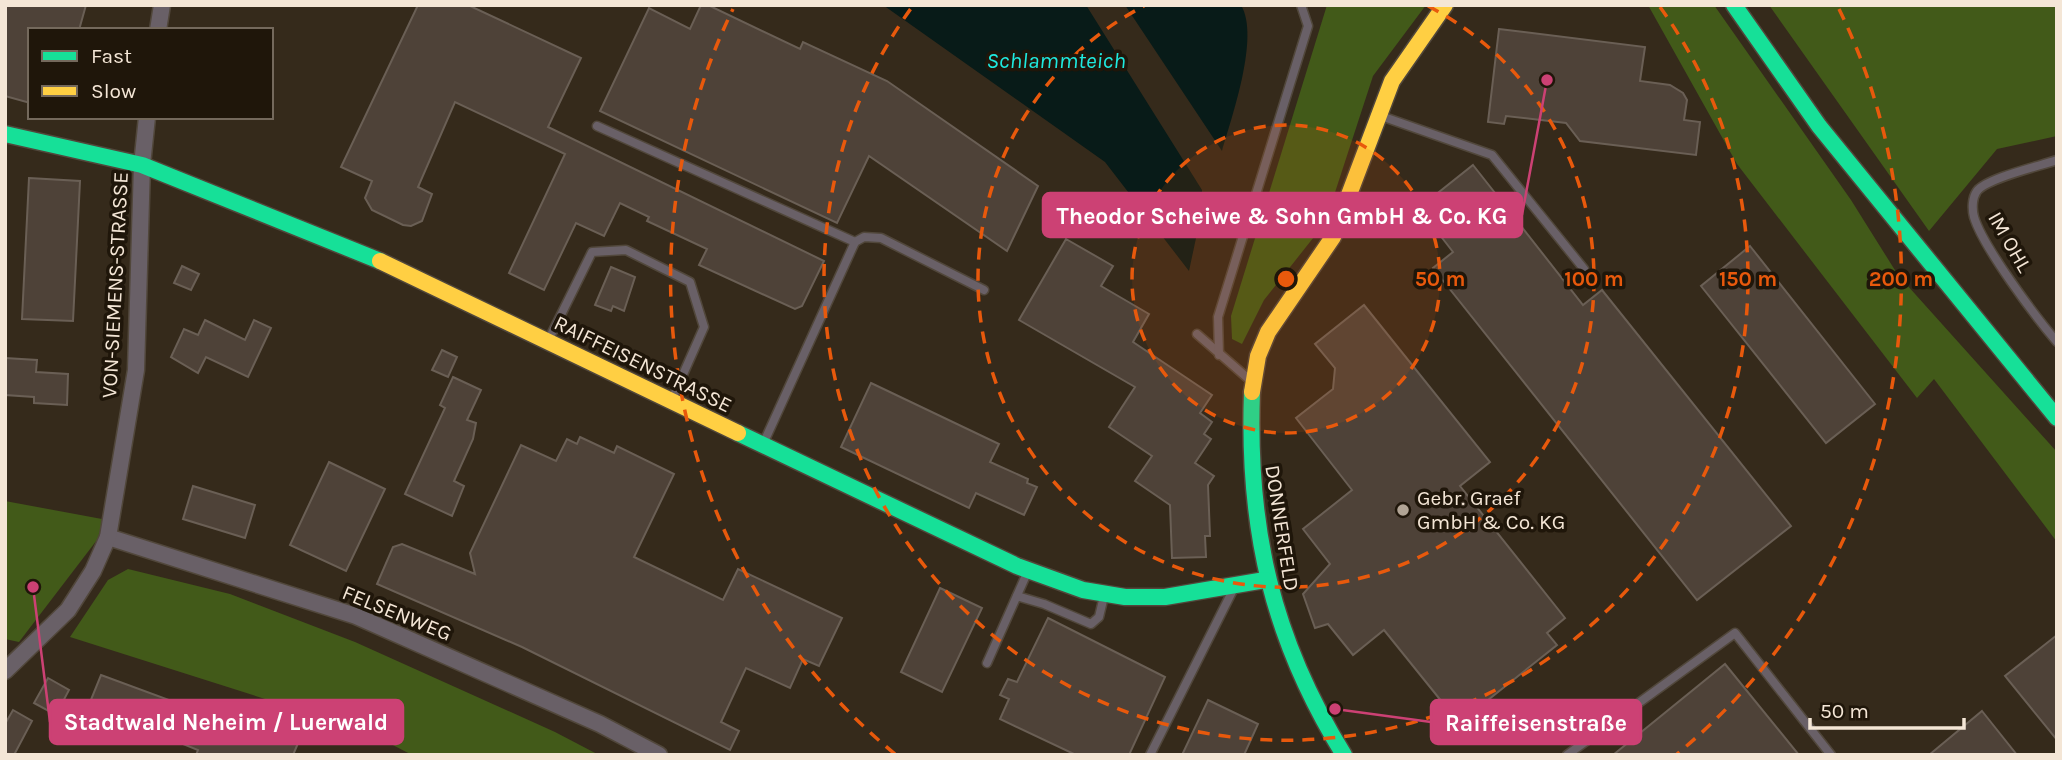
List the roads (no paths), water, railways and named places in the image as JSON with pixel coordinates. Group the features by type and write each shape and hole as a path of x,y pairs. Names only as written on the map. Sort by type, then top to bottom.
{"street":[{"path":"158,28 162,5"},
{"name":"DONNERFELD","path":"1344,755 1317,716 1284,644 1265,580 1250,479 1253,383 1260,348 1279,311 1333,237 1386,91 1424,31 1445,5"},
{"path":"1734,5 1819,126 2057,418"},
{"name":"VON-SIEMENS-STRASSE","path":"5,671 68,610 93,571 108,537 135,370 142,165 147,119"},
{"name":"RAIFFEISENSTRASSE","path":"5,134 142,165 355,249 1028,570 1104,595 1132,598 1182,595 1265,580"},
{"name":"FELSENWEG","path":"108,537 356,616 600,724 659,755"}],"lane":[{"path":"1219,355 1218,317 1308,26 1301,5"},
{"path":"1378,115 1492,155 1584,270"},
{"path":"597,126 855,242"},
{"name":"IM OHL","path":"2057,160 1981,188 1973,200 1978,227 2036,318 2057,342"},
{"path":"763,444 855,242 864,237 881,238 984,290"},
{"path":"548,342 592,252 626,250 690,282 704,327 671,401"},
{"path":"1197,334 1253,383"},
{"path":"987,663 1028,570"},
{"path":"1150,755 1235,586"},
{"path":"1017,596 1091,624 1099,617 1104,595"},
{"path":"1567,755 1735,633 1831,755"}],"water":[{"name":"Schlammteich","path":"883,5 1086,5 1202,190 1202,210 1189,271 1105,162"},
{"name":"Schlammteich","path":"1125,5 1241,5 1246,19 1246,56 1222,151"}],"place":[{"name":"Theodor Scheiwe & Sohn GmbH & Co. KG","path":"1547,80"},
{"name":"Gebr. Graef GmbH & Co. KG","path":"1403,510"},
{"name":"Stadtwald Neheim / Luerwald","path":"33,587"},
{"name":"Raiffeisenstraße","path":"1335,709"}]}
